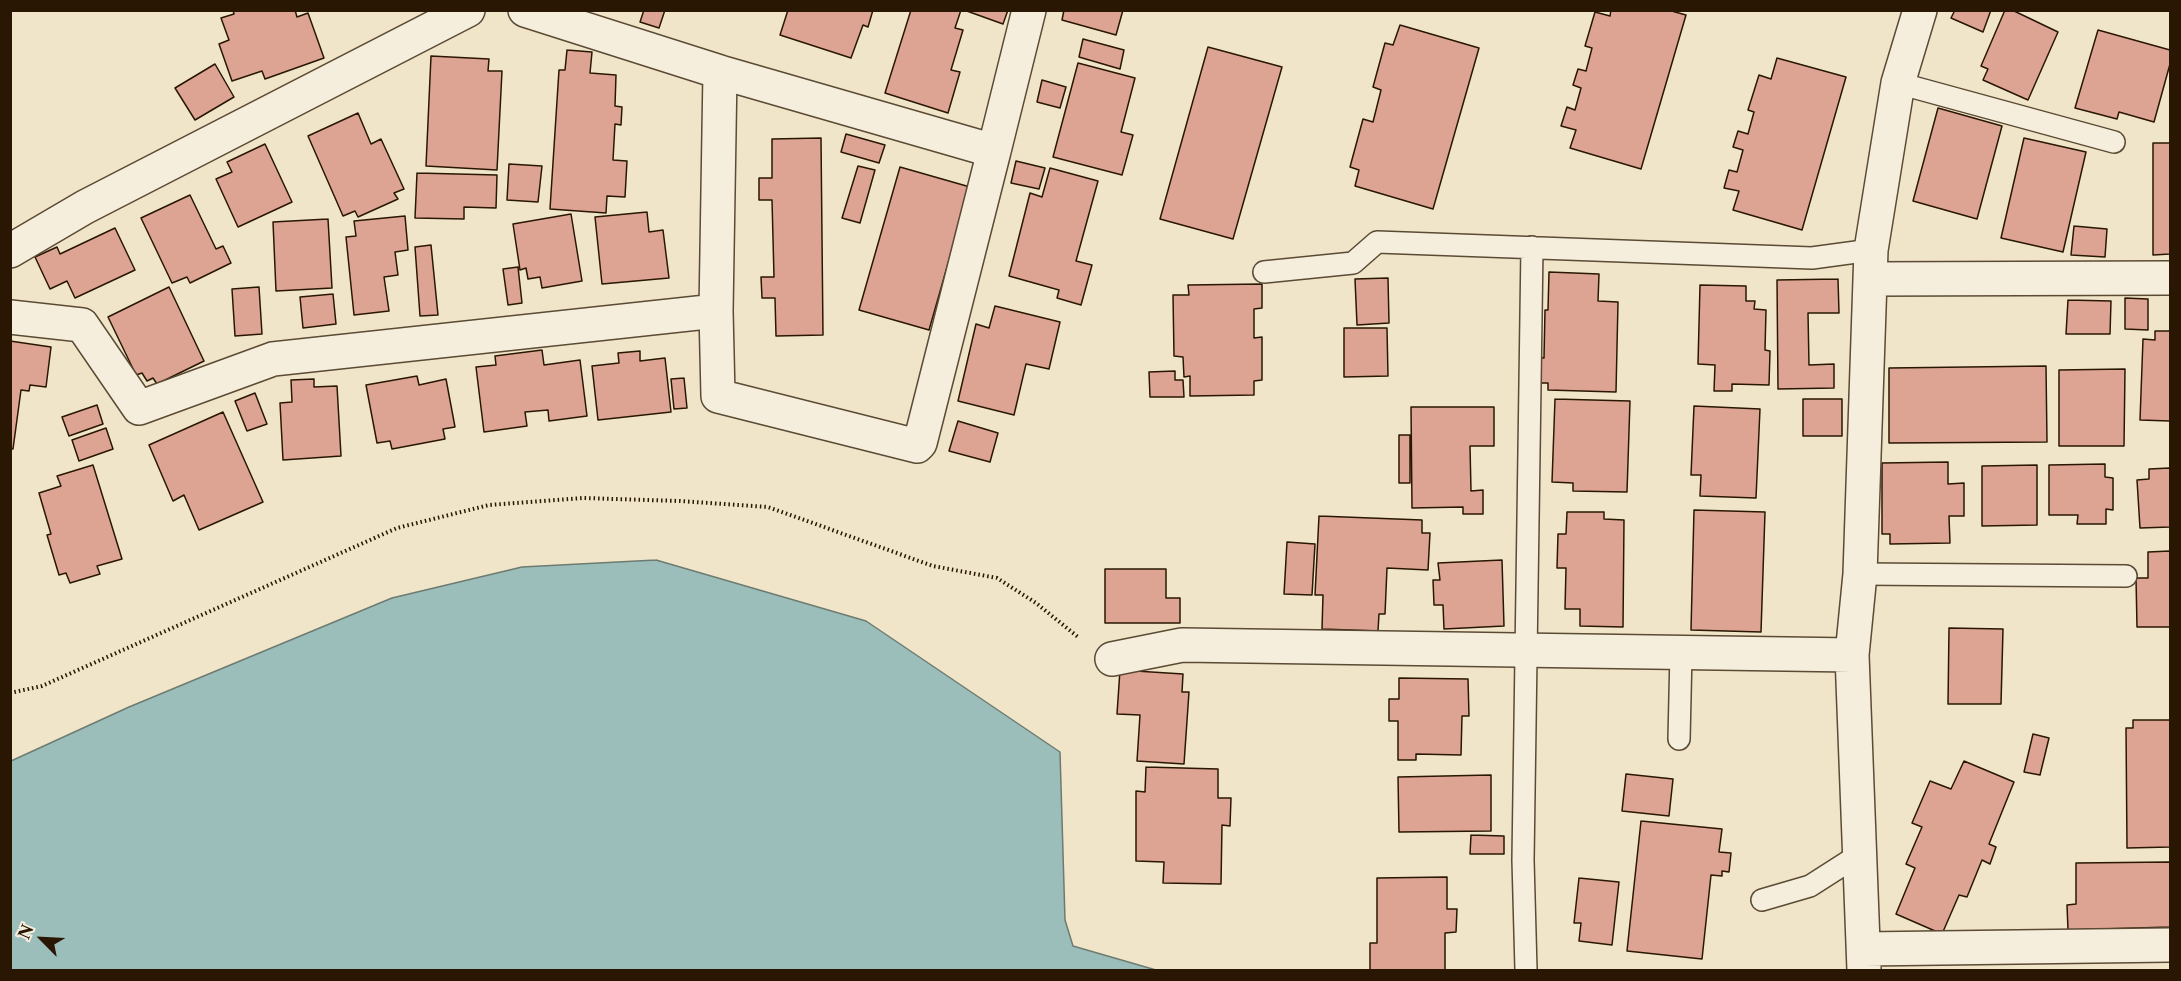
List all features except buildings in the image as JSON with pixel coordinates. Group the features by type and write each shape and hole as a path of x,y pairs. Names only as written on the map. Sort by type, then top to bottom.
{"street":[{"path":"10,251 85,207 468,10"},
{"path":"525,10 720,72 994,151"},
{"path":"720,72 716,311 718,396 917,446 920,442 1029,10"},
{"path":"1920,10 1898,83 1871,264 1860,574 1852,655 1864,960 2170,945"},
{"path":"1871,264 2170,278"},
{"path":"10,317 82,325 139,408 273,359 716,311"},
{"path":"1112,659 1182,645 1852,655"}],"lane":[{"path":"1898,83 2114,142"},
{"path":"1264,272 1353,263 1377,242 1812,258 1871,264"},
{"path":"1526,970 1522,860 1532,247"},
{"path":"1860,574 2126,576"},
{"path":"1679,739 1681,653"},
{"path":"1762,900 1810,886 1860,854"}],"path":[{"path":"10,693 42,686 397,528 489,505 583,498 768,507 933,566 997,578 1036,603 1072,633 1112,659"}],"water":[{"path":"656,560 866,621 1060,752 1065,920 1073,946 1156,970 11,970 11,761 129,707 392,598 522,567"}]}
